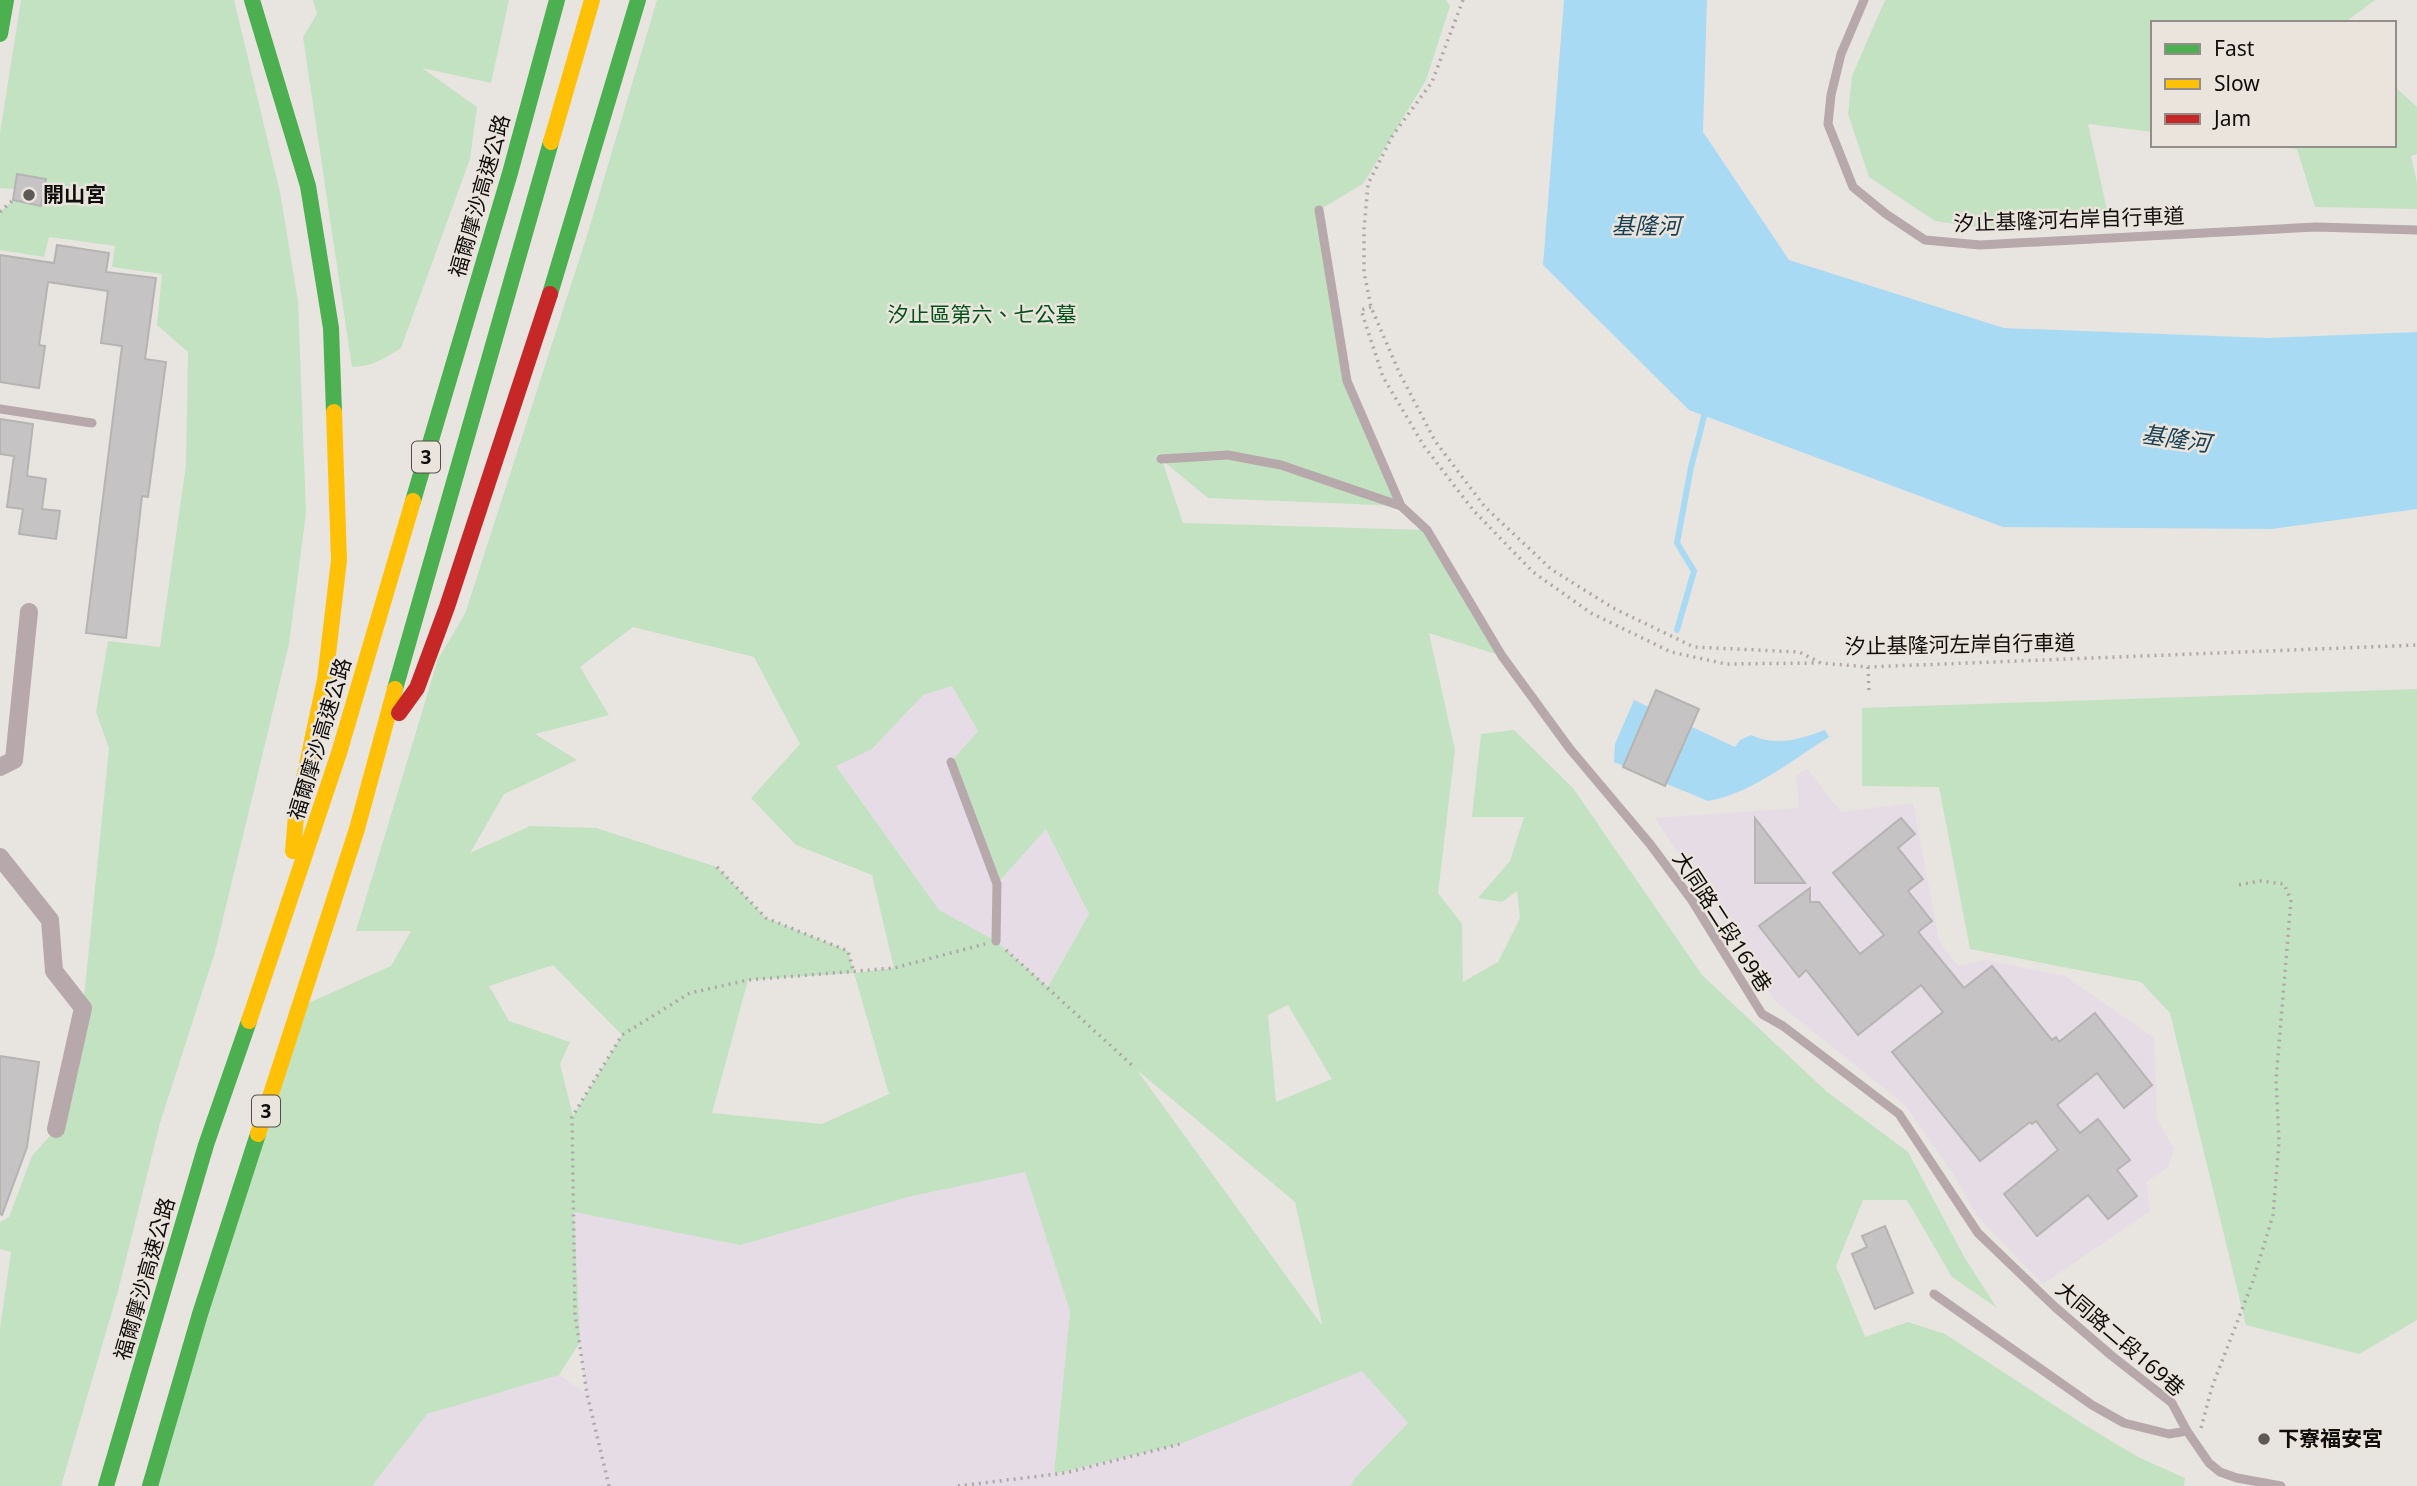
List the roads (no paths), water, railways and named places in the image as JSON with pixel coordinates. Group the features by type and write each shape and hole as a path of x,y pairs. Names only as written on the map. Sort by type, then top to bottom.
{"main road":[{"path":"0,34 6,0"},
{"path":"253,0 307,186 331,342 339,559 325,680 296,817 287,912"},
{"name":"福爾摩沙高速公路","path":"106,1486 206,1145 287,912 351,713 510,173 557,0"},
{"name":"3","path":"150,1486 200,1314 357,829 592,0"},
{"path":"382,737 418,688 447,607 560,265 638,0"}],"street":[{"path":"0,767 15,760 29,612"},
{"path":"0,857 50,920 54,971 83,1008 56,1129"}],"lane":[{"name":"汐止基隆河右岸自行車道","path":"1864,0 1841,54 1831,94 1828,124 1853,187 1886,214 1925,240 1980,245 2316,226 2417,230"},
{"path":"1319,210 1347,381 1401,506"},
{"path":"0,409 92,423"},
{"name":"大同路二段169巷","path":"1161,459 1228,455 1281,465 1401,506 1427,530 1502,656 1555,728 1650,844 1691,899 1762,1014 1783,1026 1899,1114 1978,1233 2055,1307 2172,1403 2209,1463 2220,1472 2237,1478 2281,1486"},
{"path":"951,762 997,884 996,941"},
{"path":"1934,1294 2092,1405 2124,1423 2169,1434 2187,1431"}],"water":[{"name":"基隆河","path":"1564,0 1707,0 1703,132 1789,260 2004,328 2268,338 2417,332 2417,509 2272,529 2003,527 1689,410 1543,265"},
{"path":"1634,700 1735,747 1740,740 1751,735 1779,741 1797,739 1825,730 1829,737 1755,784 1708,801 1614,762 1615,744"}],"waterway":[{"path":"1677,630 1694,571 1677,543 1691,467 1706,409"}],"place":[{"name":"開山宮","path":"29,195"},
{"name":"下寮福安宮","path":"2264,1439"}],"park label":[{"name":"汐止區第六、七公墓","path":"982,315"}]}
